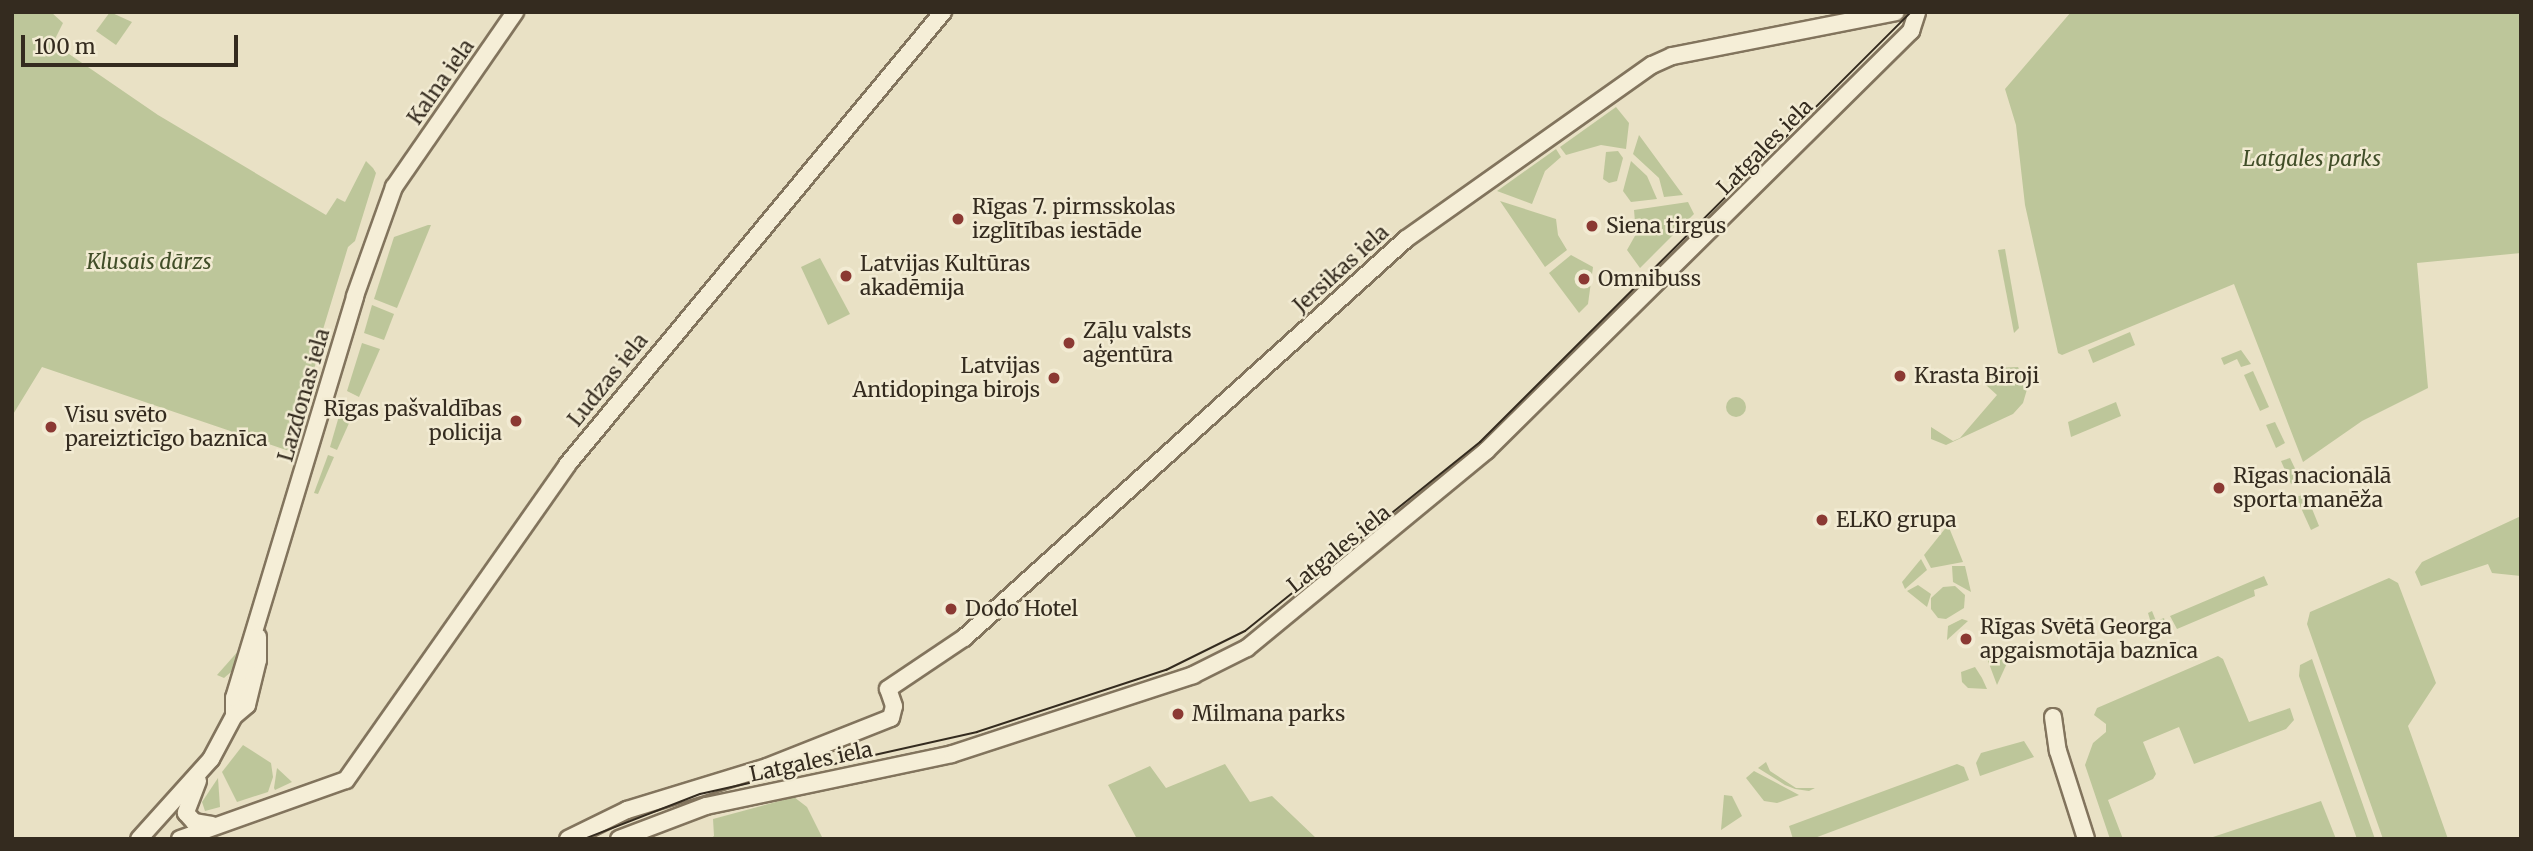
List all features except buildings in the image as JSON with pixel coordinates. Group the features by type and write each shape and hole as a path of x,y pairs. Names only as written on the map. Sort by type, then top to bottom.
{"street":[{"name":"Kalna iela","path":"401,175 515,12"},
{"name":"Ludzas iela","path":"212,825 328,789 355,769 567,465 943,12"},
{"name":"Jersikas iela","path":"891,718 894,706 888,689 964,638 1406,239 1652,65 1672,56 1896,12"},
{"name":"Latgales iela","path":"619,839 706,806 952,754 1193,675 1247,648 1486,452 1911,31 1917,12"},
{"name":"Lazdonas iela","path":"211,759 234,716 234,698 258,631 355,296 401,175"},
{"path":"2053,717 2058,751 2086,839"},
{"name":"Latgales iela","path":"568,839 627,810 767,767 891,718"},
{"path":"211,759 189,798 186,813 194,822 212,825"},
{"path":"138,839 211,759"},
{"path":"180,839 212,825"}],"green space":[{"name":"Klusais dārzs","path":"12,12 51,12 63,23 53,43 158,115 326,215 337,198 345,202 366,161 373,168 376,173 355,241 348,247 318,346 313,380 292,452 42,367 12,416"},
{"path":"110,12 132,22 116,45 96,31"},
{"name":"Latgales parks","path":"2071,12 2521,12 2521,253 2417,263 2428,388 2362,421 2303,462 2234,284 2062,355 2058,353 2025,205 2016,125 2005,89"},
{"path":"1616,107 1629,123 1626,149 1601,145 1566,155 1560,147"},
{"path":"1639,135 1683,195 1664,197 1659,178 1633,154"},
{"path":"1556,149 1561,157 1545,171 1532,204 1497,191"},
{"path":"1618,151 1623,158 1617,181 1609,183 1603,179 1606,152"},
{"path":"1631,161 1647,176 1657,199 1631,202 1623,191"},
{"path":"1500,201 1556,219 1558,235 1567,250 1545,267"},
{"name":"Siena tirgus","path":"1688,202 1694,214 1640,268 1627,250 1636,234 1634,210"},
{"path":"431,225 397,308 374,299 394,237"},
{"path":"2005,249 2019,328 2014,333 1998,250"},
{"path":"1571,255 1593,267 1588,304 1579,313 1549,273"},
{"path":"820,258 850,314 828,325 801,267"},
{"path":"372,305 394,314 384,340 364,333"},
{"path":"2130,332 2135,345 2093,363 2088,350"},
{"path":"362,343 380,349 359,397 347,391"},
{"path":"2241,350 2251,364 2241,367 2237,359 2224,365 2221,358"},
{"path":"2018,367 2028,386 2023,403 2013,414 1946,445 1931,439 1931,427 1953,441 1960,438 1997,395 1986,385 1995,368"},
{"path":"2253,371 2269,407 2260,411 2244,375"},
{"path":"1736,397 1743,400 1746,407 1743,414 1736,417 1729,414 1726,407 1729,400"},
{"path":"2116,402 2121,416 2071,437 2068,422"},
{"path":"339,416 350,421 337,450 330,447"},
{"path":"2275,422 2285,443 2276,448 2266,425"},
{"path":"328,455 334,457 318,494 314,493"},
{"path":"2290,458 2300,479 2291,484 2281,461"},
{"path":"2306,494 2319,526 2311,530 2296,497"},
{"path":"2521,516 2521,576 2492,573 2488,564 2421,586 2415,572 2422,562"},
{"path":"1948,525 1963,562 1931,568 1924,555"},
{"path":"1921,559 1927,570 1905,589 1902,582"},
{"path":"1952,566 1965,566 1971,592 1953,582"},
{"path":"2264,576 2268,585 2254,590 2255,596 2177,629 2170,616"},
{"path":"2389,578 2398,583 2436,683 2408,726 2448,839 2383,839 2307,624 2310,612"},
{"path":"1918,585 1931,594 1927,607 1907,591"},
{"path":"1955,586 1965,595 1964,608 1946,619 1938,618 1931,609 1931,598 1943,587"},
{"path":"2152,611 2156,621 2164,618 2168,633 2154,633 2148,613"},
{"path":"1962,619 1968,621 1947,640 1948,626"},
{"path":"240,649 231,672 224,678 217,675"},
{"path":"1995,651 2008,661 1997,685 1988,661"},
{"path":"2218,656 2223,659 2249,722 2290,708 2294,720 2286,729 2194,764 2179,727 2143,742 2156,774 2153,779 2108,800 2123,839 2110,839 2085,765 2093,743 2106,732 2106,724 2094,715 2097,708"},
{"path":"2312,659 2375,839 2357,839 2299,676 2300,665"},
{"path":"1975,667 1987,689 1968,688 1962,682 1961,672"},
{"path":"2024,741 2034,757 1980,776 1976,763 1981,753"},
{"path":"243,745 271,763 273,777 268,792 237,802 222,772"},
{"path":"1766,762 1770,771 1796,788 1815,788 1809,791 1795,789 1785,785 1758,768"},
{"path":"1225,764 1250,802 1272,796 1317,839 1137,839 1108,785 1150,766 1166,788"},
{"path":"1957,764 1964,767 1969,780 1812,839 1793,839 1789,826"},
{"path":"277,768 292,782 275,790 274,788"},
{"path":"1754,771 1799,795 1777,803 1764,801 1746,778"},
{"path":"218,778 220,807 205,811 202,802"},
{"path":"1724,795 1732,796 1742,816 1721,830"},
{"path":"794,797 807,807 823,839 710,839 714,836 713,819"},
{"path":"2321,801 2336,839 2207,839"}],"tram line":[{"path":"584,839 700,794 977,732 1166,670 1245,631 1480,442 1911,12"}],"place":[{"name":"Rīgas 7. pirmsskolas izglītības iestāde","path":"958,219"},
{"name":"Siena tirgus","path":"1592,226"},
{"name":"Latvijas Kultūras akadēmija","path":"846,276"},
{"name":"Omnibuss","path":"1584,279"},
{"name":"Zāļu valsts aģentūra","path":"1069,343"},
{"name":"Krasta Biroji","path":"1900,376"},
{"name":"Latvijas Antidopinga birojs","path":"1054,378"},
{"name":"Rīgas pašvaldības policija","path":"516,421"},
{"name":"Visu svēto pareizticīgo baznīca","path":"51,427"},
{"name":"Rīgas nacionālā sporta manēža","path":"2219,488"},
{"name":"ELKO grupa","path":"1822,520"},
{"name":"Dodo Hotel","path":"951,609"},
{"name":"Rīgas Svētā Georga apgaismotāja baznīca","path":"1966,639"},
{"name":"Milmana parks","path":"1178,714"}]}
